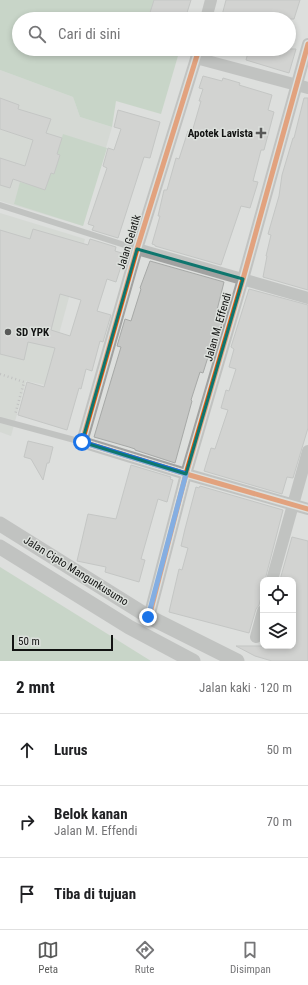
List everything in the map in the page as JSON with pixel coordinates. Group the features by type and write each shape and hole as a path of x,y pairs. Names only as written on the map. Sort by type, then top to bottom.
{"street":[{"path":"208,12 211,0"},
{"name":"Jalan M. Effendi","path":"148,617 186,474 243,279 303,86 308,44"},
{"name":"Jalan Gelatik","path":"82,442 137,249 197,56"},
{"path":"208,56 303,86"},
{"path":"137,249 308,298"},
{"path":"82,442 308,509"},
{"path":"273,577 308,451"},
{"name":"Jalan Cipto Mangunkusumo","path":"0,524 148,617 237,661"},
{"name":"Jalan Cipto Mangunkusumo","path":"0,547 129,626 193,661"},
{"path":"256,637 262,613"}],"lane":[{"path":"0,205 137,249"},
{"path":"0,420 82,442"}],"path":[{"path":"0,374 24,382 15,416 22,426"}],"highlighted area":[{"path":"137,249 243,279 186,474 82,442"}],"shaded area":[{"path":"0,70 73,97 80,117 112,127 83,226 0,201"},
{"path":"0,213 85,239 45,385 26,381 11,436 0,432"}],"green space":[{"path":"0,0 156,0 152,12 12,12 12,56 178,56 161,114 116,101 112,127 80,117 73,97 0,70"},
{"path":"63,134 107,148 83,226 14,204 20,182 45,189 51,173 54,173 60,155 57,154"},
{"path":"0,567 151,661 0,661"}],"building":[{"path":"154,0 191,0 187,12 150,12"},
{"path":"226,0 300,0 296,13 223,12"},
{"path":"247,56 294,56 289,73 246,60"},
{"path":"203,76 222,81 223,78 240,83 239,85 272,95 268,110 274,112 264,150 261,150 253,181 258,182 250,208 241,206 221,265 152,244 160,216 158,216 164,190 167,190 176,158 179,159 188,131 192,132 201,101 199,101 203,89 199,88"},
{"path":"0,98 19,105 18,109 51,119 46,133 62,138 57,154 60,155 54,174 51,173 45,190 13,179 10,188 0,185 0,158 25,166 33,140 0,129"},
{"path":"304,98 308,98 308,290 263,277 271,235 268,234 279,196 282,175 294,138"},
{"path":"118,110 160,122 150,158 144,157 118,238 92,230 94,226 88,224 107,168 103,166 108,148 114,150 121,129 114,127"},
{"path":"33,229 88,245 90,239 116,247 115,251 125,254 116,282 107,279 97,311 111,315 103,342 100,341 92,371 86,369 67,430 18,415 27,382 44,387 55,348 28,342 24,360 0,354 0,230 30,239","holes":["60,294 81,300 70,336 51,330"]},
{"path":"150,261 224,282 216,314 224,316 217,342 213,341 203,373 200,372 191,400 192,401 175,463 94,437 121,347 117,346 125,319 131,321 141,289 140,288"},
{"path":"249,289 308,305 308,428 293,478 287,477 282,494 204,471 211,448 215,449 228,410 221,408 226,390 229,391 236,369 229,367 234,349 231,347"},
{"path":"28,441 53,447 43,480 31,459 24,457"},
{"path":"131,465 171,477 170,479 173,480 167,502 158,499 141,559 145,560 139,582 105,572 106,567 77,561 88,514 116,519"},
{"path":"200,486 283,510 266,577 260,577 260,601 249,633 169,612 179,569 182,570 188,548 181,546 185,529 196,487 199,488"},
{"path":"292,537 308,541 308,661 272,661 255,656 236,646 260,646 260,649 296,649 296,577 281,577"}],"cycle path":[{"path":"149,617 186,474 243,279 308,44"},
{"path":"197,56 137,249 82,442 308,509"}],"place":[{"name":"Apotek Lavista","path":"261,133"},
{"name":"SD YPK","path":"8,332"}],"route":[{"path":"82,442 186,474 148,617"}]}
